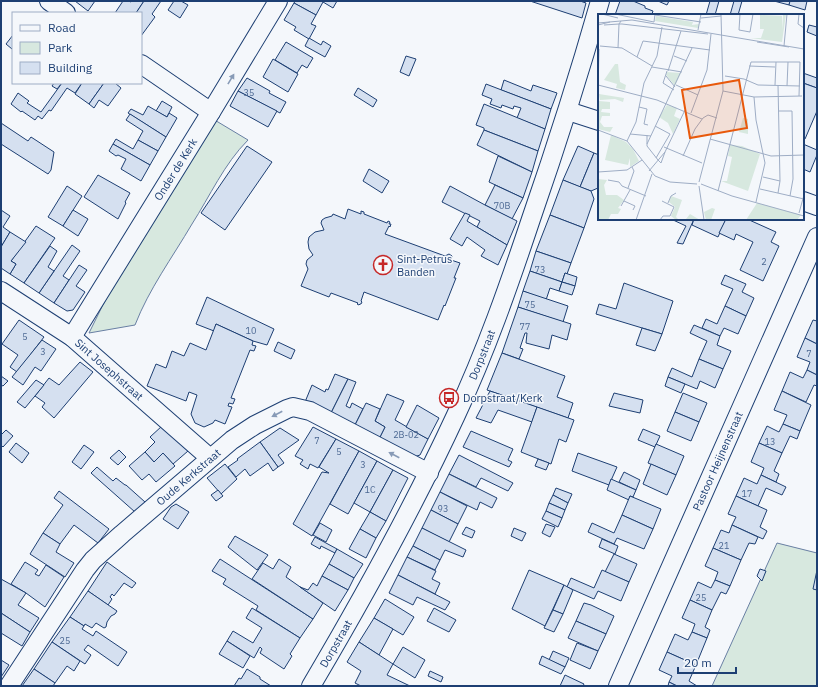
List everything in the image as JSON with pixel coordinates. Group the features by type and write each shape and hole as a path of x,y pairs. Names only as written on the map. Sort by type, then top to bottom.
{"street":[{"path":"49,1 65,12"},
{"name":"Onder de Kerk","path":"72,337 278,1"},
{"name":"Dorpstraat","path":"311,686 338,640 429,474 457,414 497,318 568,112 600,1"},
{"path":"142,65 211,112"},
{"path":"568,112 598,121"},
{"path":"804,201 817,206"},
{"name":"Pastoor Heijnenstraat","path":"618,686 817,237"},
{"name":"Sint Josephstraat","path":"1,291 72,337 210,458"},
{"name":"Oude Kerkstraat","path":"8,686 93,560 232,440 287,409 293,407 310,411 429,474"}],"green space":[{"path":"213,119 248,140 239,149 218,180 154,286 135,325 89,333 117,278 148,224"},
{"path":"777,543 817,553 817,686 712,686"}],"building":[{"path":"75,1 95,1 88,11"},
{"path":"123,1 144,1 137,12 116,12"},
{"path":"144,1 161,1 152,14 155,17 142,35 142,12 137,12"},
{"path":"174,1 181,1 188,5 180,18 168,10"},
{"path":"295,1 337,1 333,8 323,2 316,15 294,3"},
{"path":"530,1 580,1 586,3 582,18"},
{"path":"620,1 633,1 653,11 652,14 615,14"},
{"path":"658,1 669,1 667,5"},
{"path":"710,1 719,1 715,14 706,14"},
{"path":"734,1 742,1 738,14 730,14"},
{"path":"774,1 790,1 789,5"},
{"path":"790,1 807,1 805,10 789,5"},
{"path":"294,3 316,15 311,24 316,26 309,39 294,30 296,27 284,20"},
{"path":"809,25 817,27 817,36 807,32"},
{"path":"12,36 12,49 6,44"},
{"path":"309,38 321,45 323,41 331,46 325,57 305,46"},
{"path":"286,42 313,58 307,68 302,65 297,73 275,60"},
{"path":"406,56 416,59 409,76 400,72"},
{"path":"273,59 298,74 288,92 263,77"},
{"path":"804,73 817,78 817,88 804,83"},
{"path":"247,78 270,91 269,93 286,102 280,113 238,91"},
{"path":"504,80 531,91 533,85 557,93 551,109 501,90"},
{"path":"804,83 817,88 817,111 805,139"},
{"path":"53,84 61,84 57,89 52,86"},
{"path":"61,84 81,84 75,93 67,88 51,111 49,110 42,119 38,116 35,120 11,104 18,93 29,101 27,103 41,112"},
{"path":"81,84 103,84 89,104 75,94"},
{"path":"103,84 116,84 121,88 108,106 99,100 94,108 89,104"},
{"path":"486,84 551,109 545,129 517,118 521,108 514,106 513,109 502,105 501,108 490,104 492,99 482,95"},
{"path":"358,88 377,100 373,107 354,95"},
{"path":"238,91 277,111 268,127 230,106"},
{"path":"162,101 172,107 167,117 156,111"},
{"path":"484,104 545,129 538,151 484,130 484,128 476,125"},
{"path":"148,106 167,117 169,113 177,118 166,137 128,113 131,109 143,115"},
{"path":"130,114 166,137 158,151 138,140 143,131 126,120"},
{"path":"1,123 28,141 31,137 54,152 51,170 48,174 1,144"},
{"path":"484,130 538,151 532,172 477,145"},
{"path":"116,139 133,149 138,140 158,151 150,165 113,144"},
{"path":"113,144 150,165 141,181 121,169 126,159 118,155 116,156 109,151"},
{"path":"804,144 817,150 817,155 810,172 804,169"},
{"path":"247,146 272,162 225,230 201,213"},
{"path":"578,146 594,153 580,187 563,180"},
{"path":"594,153 598,155 598,188 591,191 580,187"},
{"path":"498,156 532,172 523,198 489,182"},
{"path":"369,169 389,181 382,193 363,181"},
{"path":"98,175 130,193 118,219 84,197"},
{"path":"563,180 591,191 594,199 584,228 550,215"},
{"path":"495,185 523,198 512,219 485,205"},
{"path":"67,186 82,196 63,226 48,217"},
{"path":"450,186 517,221 507,245 477,227 480,221 442,202"},
{"name":"Sint-Petrus Banden","path":"348,209 361,214 361,211 364,212 364,214 387,223 388,221 390,222 389,224 391,224 385,234 445,256 449,254 452,256 451,260 460,263 454,278 456,278 438,320 364,292 362,302 359,305 357,304 358,303 331,293 329,297 301,286 308,269 306,264 307,260 313,255 309,249 309,237 315,232 324,230 321,223 322,220 332,216 333,214 345,219"},
{"path":"1,210 10,216 3,227 10,232 1,247"},
{"path":"73,210 88,219 78,236 63,226"},
{"path":"465,213 470,215 467,221 507,245 498,265 481,256 485,250 467,237 462,246 450,239"},
{"path":"550,215 584,228 571,263 536,251"},
{"path":"673,220 694,220 683,244 677,243 686,226"},
{"path":"694,220 726,220 718,237 692,225"},
{"path":"726,220 749,220 776,232 771,242 779,246 763,281 740,270 753,242 736,234 734,240 719,233"},
{"path":"36,226 55,238 24,283 10,274 16,264 11,261"},
{"path":"10,232 26,242 11,261 16,264 10,274 1,268 1,247"},
{"path":"72,245 80,251 63,276 69,280 54,303 39,293"},
{"path":"50,246 57,251 48,267 54,271 39,293 24,283"},
{"path":"536,251 571,263 562,282 530,271"},
{"path":"79,265 87,270 76,286 85,292 73,310 67,311 54,303"},
{"path":"530,271 562,282 559,291 550,288 546,300 523,291"},
{"path":"565,273 577,277 575,286 562,282"},
{"path":"725,275 746,284 742,292 754,298 746,316 725,306 733,289 721,284"},
{"path":"562,282 575,286 572,295 559,291"},
{"path":"624,283 673,301 662,334 596,314 599,304 616,309"},
{"path":"523,291 568,306 563,322 518,307"},
{"path":"207,297 274,329 267,345 253,341 216,324 214,331 196,324"},
{"path":"725,306 746,316 738,334 724,328 720,336 702,328 706,319 717,324"},
{"path":"518,307 571,324 567,340 552,335 549,349 526,343 527,333 525,333 520,348 523,349 519,359 502,353"},
{"path":"19,320 44,337 17,372 10,367 18,355 2,344"},
{"path":"813,320 817,321 817,344 805,338"},
{"path":"216,324 253,341 252,345 256,346 254,351 250,350 231,398 235,399 233,404 229,403 228,406 232,407 225,424 215,420 213,423 204,427 195,423 191,414 197,395 189,392 186,401 147,386 156,364 166,368 172,351 184,356 190,343 206,350"},
{"path":"694,325 720,336 717,345 731,351 723,369 699,359 707,341 690,333"},
{"path":"642,328 662,334 655,351 636,345"},
{"path":"805,338 817,344 817,375 807,370 810,362 797,357"},
{"path":"42,340 56,349 41,371 35,367 23,385 12,377"},
{"path":"278,342 295,350 291,359 274,351"},
{"path":"502,353 565,376 557,397 573,403 568,418 487,390"},
{"path":"699,359 723,369 715,388 700,381 697,389 668,377 672,368 692,377"},
{"path":"80,362 93,372 54,418 42,407 45,403 35,396 49,378 59,385"},
{"path":"807,370 817,375 817,386 814,385 806,402 782,391 790,372 803,378"},
{"path":"335,374 348,379 330,415 305,402 312,385 325,392 326,389 328,390"},
{"path":"1,376 8,381 3,386 1,385"},
{"path":"668,377 685,384 681,393 665,386"},
{"path":"348,379 356,382 346,406 350,408 352,403 363,409 354,427 330,415"},
{"path":"36,380 44,385 25,408 17,402"},
{"path":"490,391 537,407 532,422 498,410 491,423 476,418"},
{"path":"782,391 811,405 800,431 783,424 787,415 774,410"},
{"path":"614,393 643,400 640,413 609,406"},
{"path":"683,393 707,403 699,422 675,412"},
{"path":"387,394 404,401 395,420 428,439 420,455 414,457 379,439 385,427 375,421"},
{"path":"366,403 380,409 375,421 385,427 379,439 354,427"},
{"path":"417,405 439,418 428,439 406,427"},
{"path":"537,407 574,420 566,442 559,439 551,464 521,452"},
{"path":"675,412 699,422 691,441 667,431"},
{"path":"783,424 800,431 797,439 790,436 782,453 759,443 767,426 779,432"},
{"path":"162,426 188,451 173,464 163,453 154,462 145,452 155,442 150,437"},
{"path":"313,427 336,439 318,468 310,464 308,469 300,464 303,460 295,456"},
{"path":"280,428 299,440 278,455 284,463 278,467 260,442"},
{"path":"643,429 660,436 655,447 638,440"},
{"path":"6,430 13,436 3,447 1,445 1,435"},
{"path":"471,431 513,449 508,460 512,462 509,467 463,447"},
{"path":"336,439 359,451 312,536 293,524 322,472 329,473 319,467"},
{"path":"260,442 278,467 273,471 268,463 250,476 245,469 236,477 228,467"},
{"path":"16,443 29,453 22,463 9,452"},
{"path":"759,443 782,453 774,471 779,474 776,482 761,475 764,468 751,462"},
{"path":"656,444 684,456 676,475 648,463"},
{"path":"84,445 94,452 81,469 72,462"},
{"path":"119,450 126,457 118,465 110,458"},
{"path":"359,451 377,461 348,514 330,504"},
{"path":"145,452 154,462 163,453 175,466 156,482 149,474 142,480 129,466"},
{"path":"578,453 617,467 609,485 572,471"},
{"path":"459,455 513,483 508,491 481,478 476,487 449,474"},
{"path":"538,459 549,463 546,470 535,466"},
{"path":"377,461 393,470 370,512 354,503"},
{"path":"225,464 237,479 221,494 207,478"},
{"path":"651,464 676,475 667,495 643,484"},
{"path":"97,467 113,481 116,478 126,485 145,502 135,512 91,473"},
{"path":"393,470 408,478 386,521 370,512"},
{"path":"624,472 640,480 636,490 619,482"},
{"path":"449,474 497,498 492,508 480,502 477,510 440,492"},
{"path":"761,475 786,487 782,495 766,488 758,506 736,496 744,478 757,484"},
{"path":"611,479 636,490 633,497 630,496 629,500 607,490"},
{"path":"556,488 572,494 568,503 553,495"},
{"path":"218,490 223,496 216,501 211,495"},
{"path":"59,491 109,529 98,543 74,525 60,544 43,533 63,505 54,498"},
{"path":"440,492 467,506 458,524 431,510"},
{"path":"553,495 568,503 565,510 549,503"},
{"path":"630,496 661,509 653,529 622,515"},
{"path":"736,496 767,510 760,527 767,531 763,539 732,525 736,517 728,514"},
{"path":"549,503 565,510 562,518 546,511"},
{"path":"176,504 189,512 178,529 163,519 171,507"},
{"path":"431,510 458,524 449,542 422,528"},
{"path":"546,511 562,518 558,527 542,519"},
{"path":"370,512 386,521 376,538 360,529"},
{"path":"622,515 653,529 644,549 617,538 614,544 588,532 592,523 614,533"},
{"path":"320,523 332,530 326,542 313,535"},
{"path":"546,524 555,527 550,537 542,533"},
{"path":"732,525 758,537 755,544 749,543 741,560 713,548 721,530 729,533"},
{"path":"466,527 475,531 472,538 462,534"},
{"path":"422,528 466,550 463,557 445,550 440,560 413,546"},
{"path":"514,528 526,533 522,541 511,536"},
{"path":"360,529 376,538 366,558 349,549"},
{"path":"43,533 60,544 56,552 74,563 65,577 30,554"},
{"path":"235,536 268,555 257,570 228,547"},
{"path":"315,537 337,549 335,553 321,546 320,549 311,544"},
{"path":"602,539 618,546 615,554 599,547"},
{"path":"413,546 440,560 435,570 407,557"},
{"path":"713,548 741,560 730,586 715,580 718,572 705,566"},
{"path":"337,549 363,564 354,578 329,564"},
{"path":"614,554 637,564 629,582 605,572"},
{"path":"407,557 436,571 432,579 440,583 435,594 398,575"},
{"path":"220,559 313,619 300,638 256,610 258,606 223,584 226,579 212,571"},
{"path":"279,559 291,567 286,577 323,603 313,619 252,579 263,563 273,569"},
{"path":"25,562 38,570 35,574 39,576 46,565 64,577 45,607 11,584"},
{"path":"107,562 136,583 132,588 124,583 114,596 112,594 110,597 112,599 108,605 88,591"},
{"path":"329,564 354,578 348,590 322,576"},
{"path":"760,569 766,571 762,581 757,576"},
{"path":"529,570 564,585 545,626 512,609"},
{"path":"602,570 629,582 621,601 598,591 594,599 567,587 571,578 594,588"},
{"path":"817,570 817,590 813,589"},
{"path":"398,575 450,602 445,610 417,597 413,605 389,593"},
{"path":"322,576 348,590 335,611 300,587 308,590 313,583 317,586"},
{"path":"1,579 26,593 18,605 39,618 30,632 1,613"},
{"path":"715,580 730,586 726,594 721,592 712,610 690,600 698,582 711,588"},
{"path":"564,585 573,590 563,614 553,610"},
{"path":"88,591 117,611 111,616 106,627 104,628 96,623 92,628 85,624 84,626 70,617"},
{"path":"385,599 414,617 403,635 374,618"},
{"path":"690,600 712,610 705,627 710,630 707,638 692,632 695,624 682,618"},
{"path":"584,603 614,616 606,634 576,621"},
{"path":"252,608 300,638 290,654 292,656 284,669 260,653 262,649 260,647 254,658 227,641 233,631 253,643 262,628 246,618"},
{"path":"434,608 456,620 449,632 427,621"},
{"path":"553,610 563,614 554,632 544,628"},
{"path":"1,613 30,632 22,646 1,633"},
{"path":"70,617 84,626 82,629 93,636 96,631 127,652 118,666 88,645 84,650 91,655 85,664 52,642"},
{"path":"374,618 393,629 379,655 359,642"},
{"path":"576,621 606,634 598,651 568,638"},
{"path":"692,632 707,638 696,665 667,652 675,634 688,640"},
{"path":"227,641 250,656 243,668 219,654"},
{"path":"52,642 80,661 74,671 67,666 55,683 34,669"},
{"path":"359,642 393,664 387,675 410,686 361,686 355,683 361,671 347,662"},
{"path":"577,643 598,651 590,669 570,660"},
{"path":"403,647 425,660 415,678 393,664"},
{"path":"553,651 569,658 565,667 549,660"},
{"path":"667,652 696,665 689,681 697,686 677,686 669,682 672,676 659,670"},
{"path":"542,656 565,667 561,674 539,664"},
{"path":"1,660 9,665 1,677"},
{"path":"34,669 55,683 53,686 22,686"},
{"path":"247,669 271,686 234,686 239,678 241,679"},
{"path":"430,671 443,677 441,682 428,676"},
{"path":"565,675 584,684 583,686 560,686"},
{"path":"669,682 677,686 668,686"}],"place":[{"name":"Sint-Petrus Banden","path":"383,265"},
{"name":"Dorpstraat/Kerk","path":"449,398"}]}
